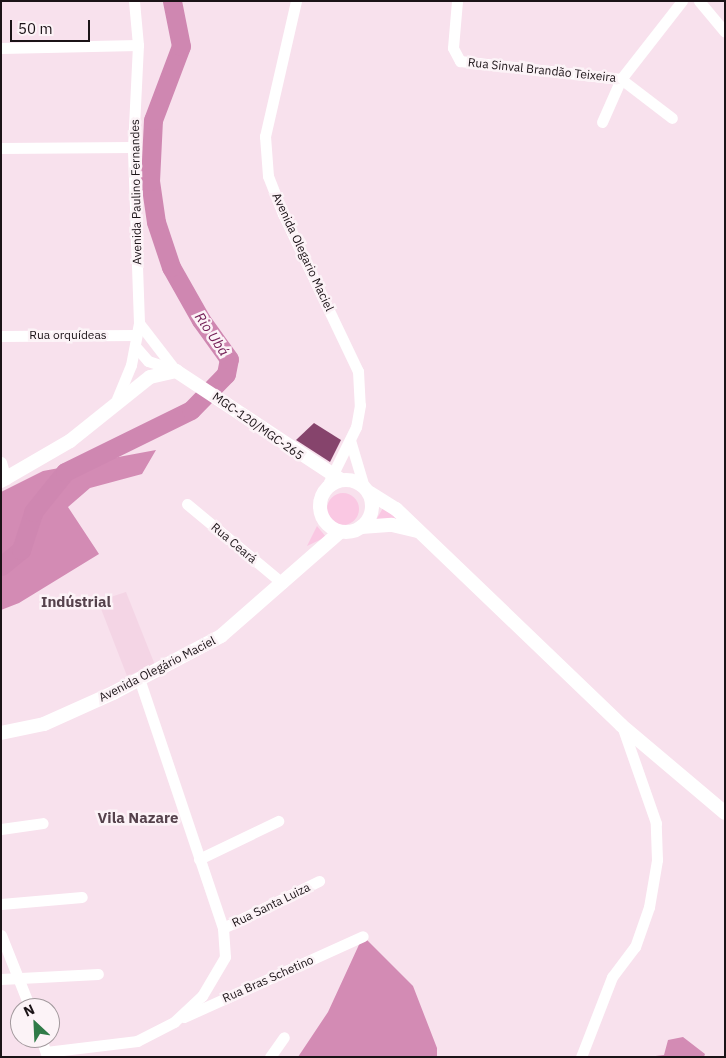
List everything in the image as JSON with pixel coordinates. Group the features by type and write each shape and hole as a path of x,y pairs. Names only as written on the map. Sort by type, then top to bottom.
{"main road":[{"name":"MGC-120/MGC-265","path":"176,371 189,378 331,478"},
{"name":"Avenida Paulino Fernandes","path":"4,480 70,441 150,377 176,371"},
{"path":"422,533 404,526 361,527 340,532 327,525 319,510 331,478 367,490 396,509 422,533 621,725 725,812"},
{"path":"361,527 371,514 367,490"},
{"name":"Avenida Olegário Maciel","path":"1,732 44,724 140,679 221,636 340,532"}],"street":[{"name":"Avenida Paulino Fernandes","path":"114,406 131,365 139,323 133,147 138,45 134,1"},
{"name":"Avenida Olegario Maciel","path":"296,1 264,136 268,176 283,214 358,371 360,405 350,440 331,478"},
{"name":"Rua Sinval Brandão Teixeira","path":"457,1 453,48 460,61 622,79 672,118"},
{"path":"602,122 622,79 682,1"},
{"path":"699,1 725,32"},
{"path":"1,48 138,45"},
{"path":"1,148 133,147"},
{"path":"139,323 176,371"},
{"name":"Rua orquídeas","path":"1,336 135,340"},
{"path":"135,340 148,362 176,371"},
{"path":"350,440 367,490"},
{"path":"1,462 4,480"},
{"name":"Rua Ceará","path":"186,504 282,583"},
{"path":"47,1054 137,1041 174,1022 202,996 225,957 223,928 140,679"},
{"path":"581,1057 612,977 635,947 649,907 657,860 656,823 621,725"},
{"path":"199,859 278,821"},
{"path":"1,829 43,823"},
{"name":"Rua Santa Luiza","path":"223,928 319,881"},
{"path":"1,904 82,897"},
{"path":"1,935 26,998"},
{"name":"Rua Bras Schetino","path":"174,1022 363,936"},
{"path":"1,979 98,974"},
{"path":"270,1057 284,1037"}],"shaded area":[{"path":"156,450 142,474 90,488 68,507 99,554 19,603 1,610 1,492 43,471"},
{"path":"343,493 349,494 354,498 358,503 358,515 354,520 349,524 343,525 337,524 332,520 328,515 327,509 328,503 332,498 337,494"},
{"path":"383,508 402,519 376,520"},
{"path":"317,526 326,537 307,546"},
{"path":"126,592 155,665 127,676 98,601"},
{"path":"363,936 413,986 437,1048 437,1057 298,1057 328,1012"},
{"path":"683,1037 705,1054 704,1057 647,1057 664,1055 668,1040"}],"building":[{"path":"314,423 341,440 330,462 296,440"}],"waterway":[{"name":"Rio Ubá","path":"1,566 21,550 33,512 65,472 191,410 226,374 229,359 201,320 171,267 156,222 150,181 153,120 181,46 172,1"}],"district":[{"name":"Indústrial","path":"76,602"},
{"name":"Vila Nazare","path":"138,818"}]}
